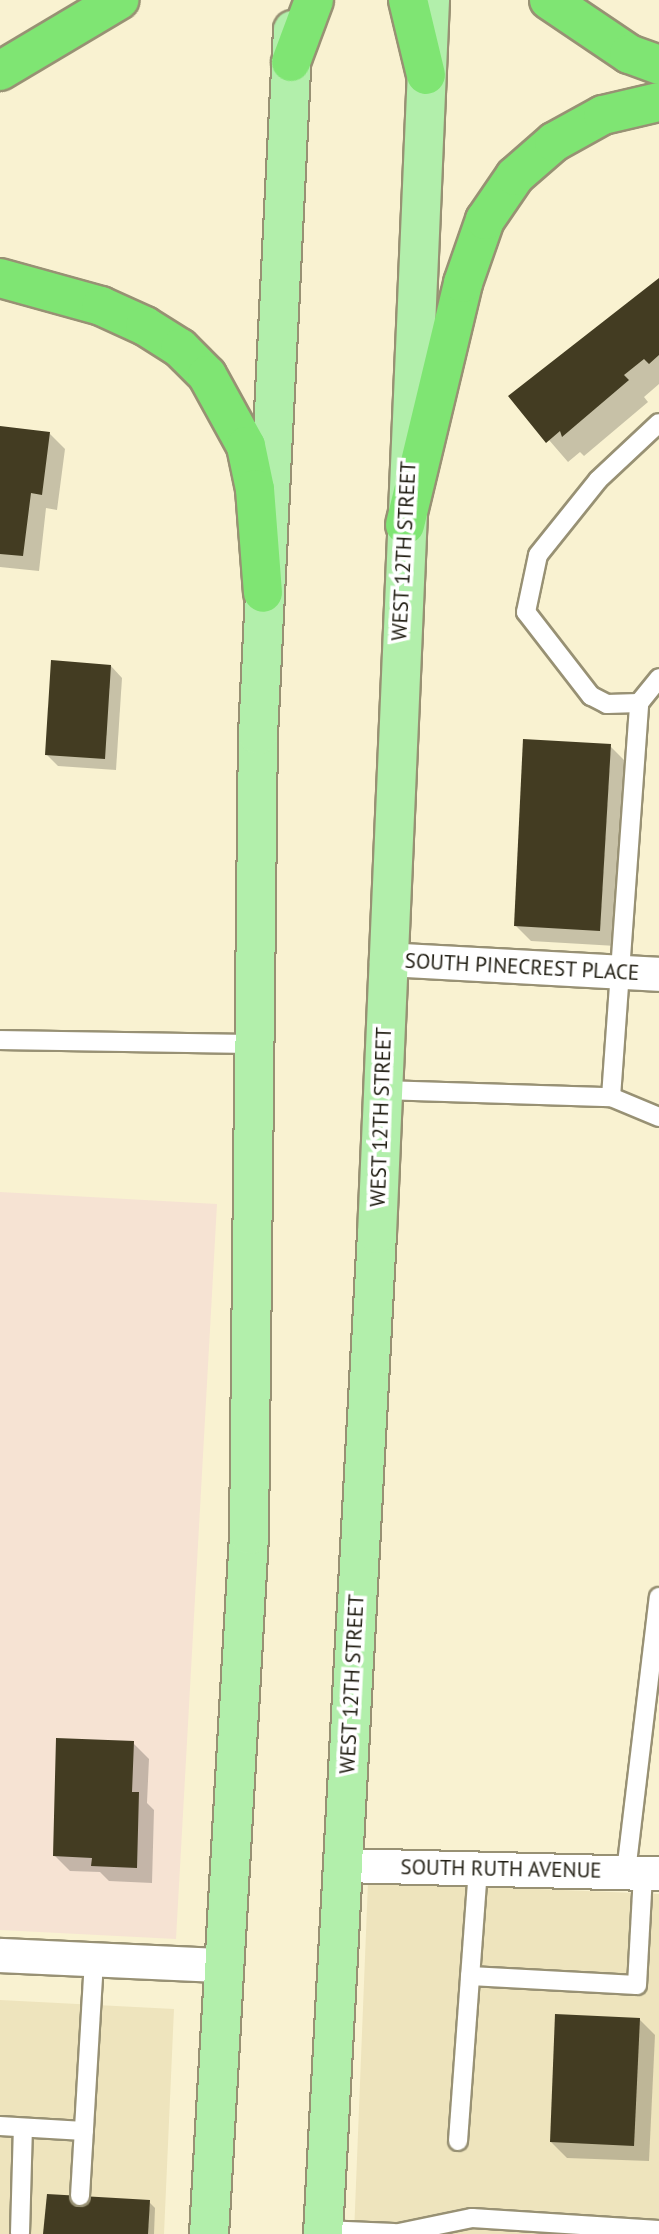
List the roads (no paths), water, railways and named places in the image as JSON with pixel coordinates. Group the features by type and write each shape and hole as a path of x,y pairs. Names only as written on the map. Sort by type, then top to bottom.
{"highway":[{"path":"0,71 119,0"},
{"path":"291,62 314,0"},
{"path":"408,0 426,75"},
{"path":"549,0 629,54 659,65"},
{"path":"405,525 463,283 485,220 515,176 554,142 603,115 659,102"},
{"path":"0,278 101,306 145,326 180,348 207,375 246,446 255,489 263,593"}],"main road":[{"path":"209,2234 249,1535 263,593 295,0"},
{"name":"WEST 12TH STREET","path":"323,2232 382,1090 430,0"}],"street":[{"name":"SOUTH PINECREST PLACE","path":"386,959 659,974"},
{"name":"SOUTH RUTH AVENUE","path":"343,1865 643,1873"},
{"path":"0,1955 224,1965"}],"lane":[{"path":"639,703 607,704 591,696 526,612 538,555 598,480 659,423"},
{"path":"611,1097 639,703 659,678"},
{"path":"0,1040 257,1044"},
{"path":"382,1090 611,1097 659,1117"},
{"path":"470,1976 637,1985 659,1597"},
{"path":"458,2141 478,1869"},
{"path":"80,2196 94,1960"},
{"path":"0,2126 84,2131"},
{"path":"20,2233 23,2128"},
{"path":"323,2232 394,2234 472,2218 659,2230"}]}
